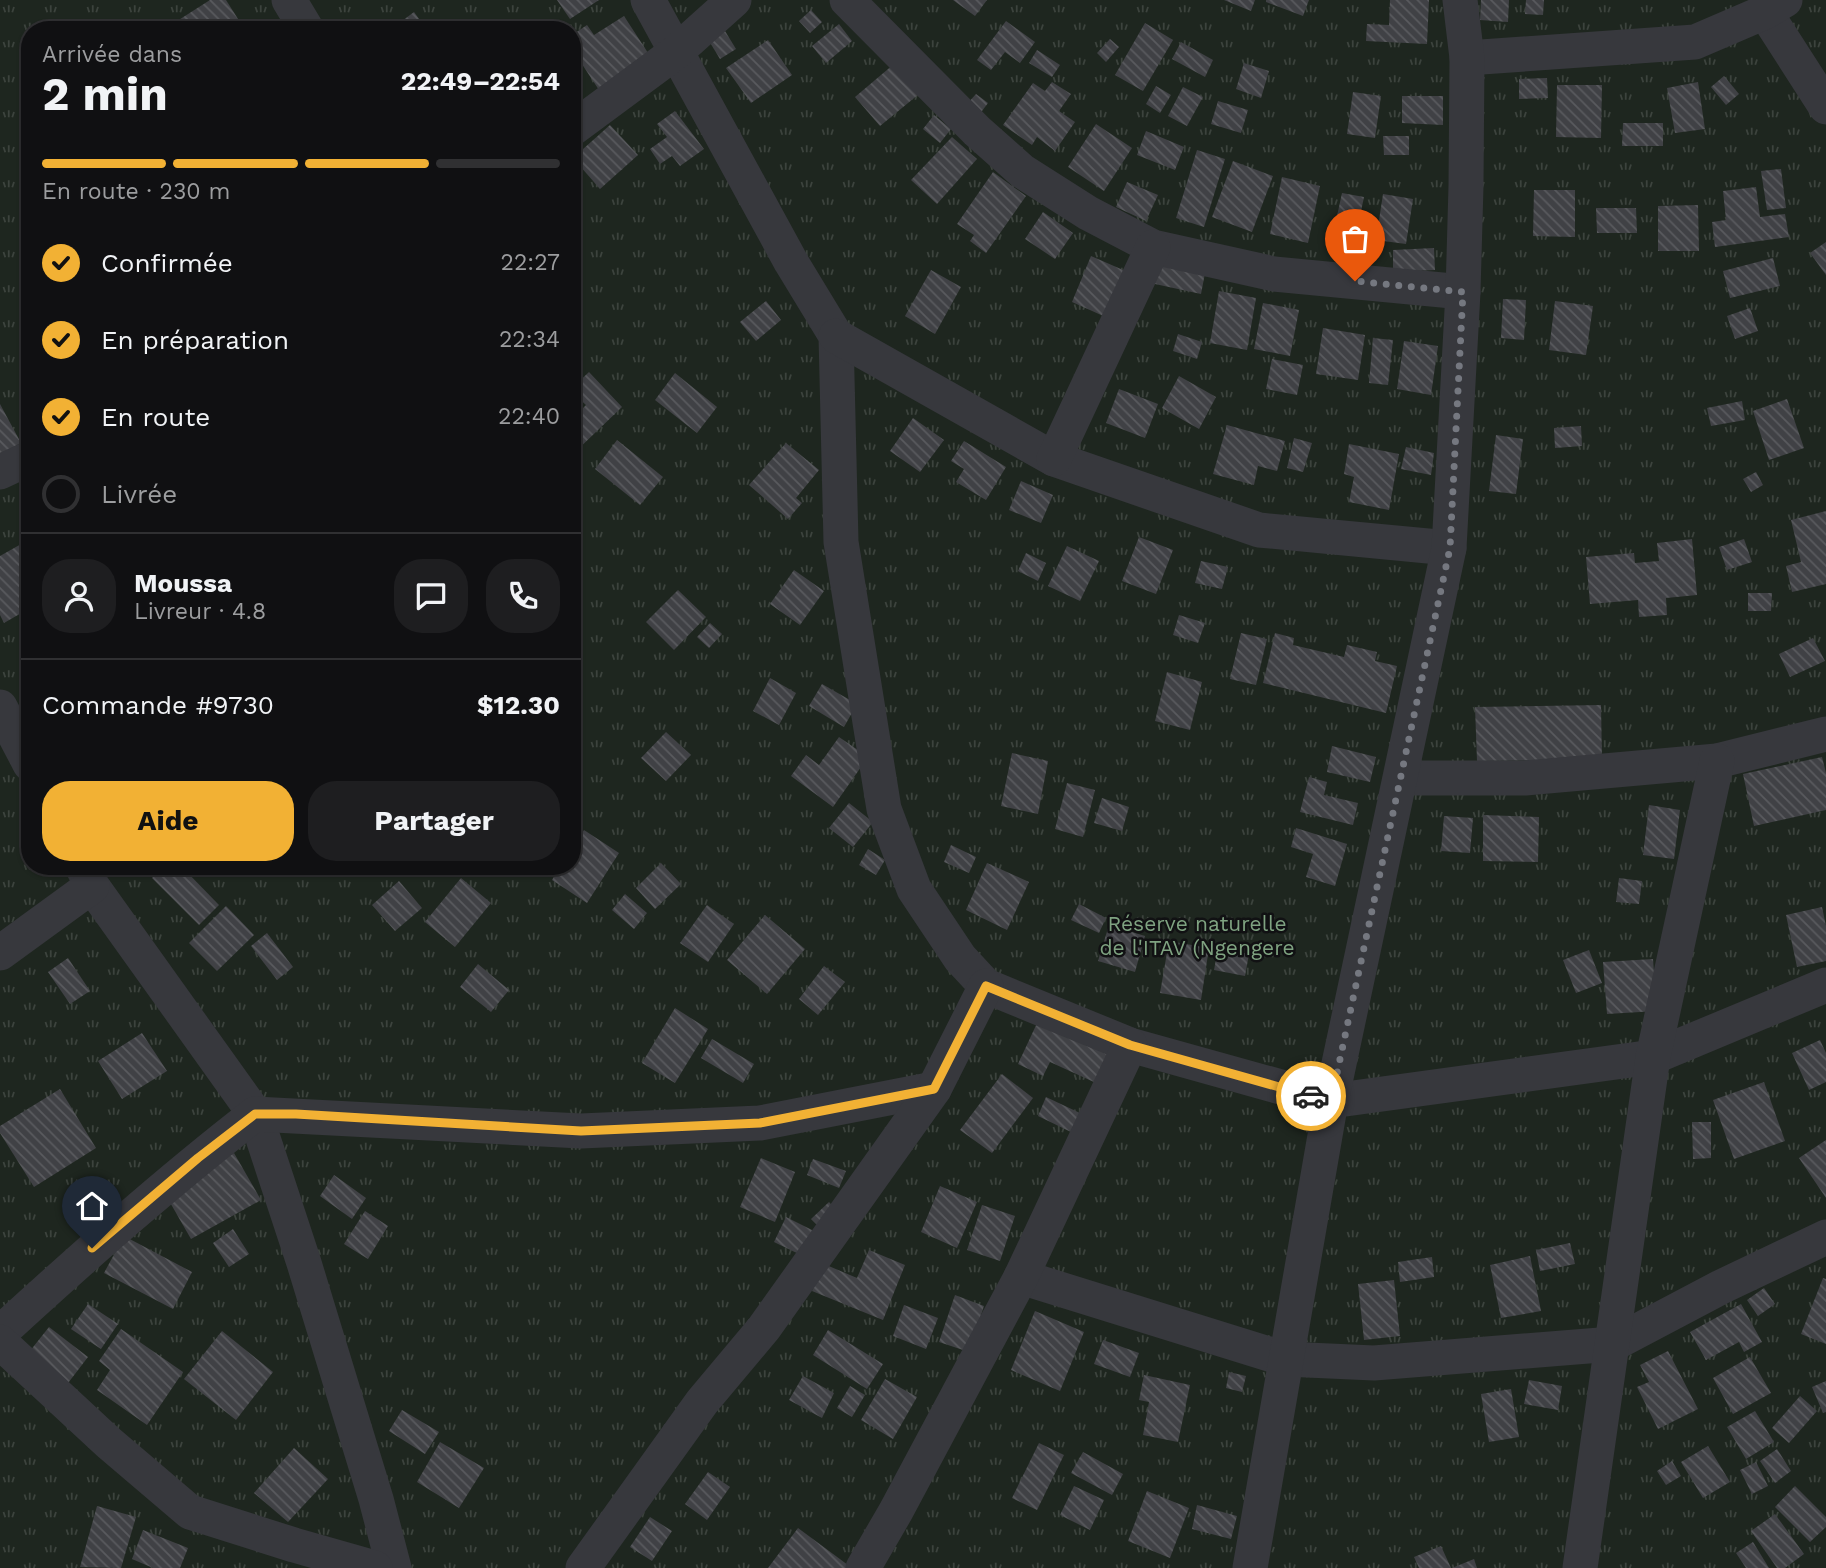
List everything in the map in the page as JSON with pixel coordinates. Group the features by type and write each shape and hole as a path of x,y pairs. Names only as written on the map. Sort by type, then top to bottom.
{"street":[{"path":"289,0 302,21"},
{"path":"648,0 791,262 836,336 1054,459 1259,530 1450,548"},
{"path":"581,123 676,52 734,0"},
{"path":"847,0 977,131 1022,171 1088,213 1153,247 1274,274 1463,292"},
{"path":"1250,1568 1331,1101 1450,548 1463,292 1466,58 1460,0"},
{"path":"1466,58 1695,42 1775,6 1826,107"},
{"path":"1054,459 1153,247"},
{"path":"836,336 841,542 884,809 914,888 960,958 986,986 1130,1045 1331,1101 1653,1057 1826,985"},
{"path":"0,471 21,462"},
{"path":"0,707 21,747"},
{"path":"1401,778 1525,778 1717,761 1826,734"},
{"path":"1580,1568 1653,1057 1717,761"},
{"path":"0,953 87,876 255,1114 304,1263 376,1499 394,1568"},
{"path":"583,1568 702,1402 764,1328 934,1089 986,986"},
{"path":"863,1568 1021,1277 1130,1045"},
{"path":"0,1333 92,1248 198,1158 255,1114 296,1114 581,1131 760,1123 934,1089"},
{"path":"1021,1277 1285,1359 1374,1363 1613,1345 1721,1287 1826,1237"},
{"path":"0,1342 109,1443 190,1511 293,1545 375,1568"}],"green space":[{"name":"Réserve naturelle de l'ITAV (Ngengere","path":"0,0 1826,0 1826,1568 0,1568"}],"building":[{"path":"210,0 226,0 239,21 177,21"},
{"path":"557,0 599,0 570,19"},
{"path":"953,0 987,0 975,16"},
{"path":"1224,0 1255,0 1251,11"},
{"path":"1266,0 1309,0 1303,16"},
{"path":"1390,0 1429,0 1427,44 1366,41 1367,24 1389,25"},
{"path":"1481,0 1509,0 1508,22 1480,20"},
{"path":"1526,0 1544,0 1543,15 1525,14"},
{"path":"811,10 822,22 810,33 799,21"},
{"path":"414,12 420,21 402,21"},
{"path":"624,16 650,56 599,90 581,63 581,29 587,25 594,35"},
{"path":"1006,21 1035,42 1020,63 1005,52 991,70 977,60"},
{"path":"1145,23 1173,40 1143,91 1115,75"},
{"path":"839,24 852,41 826,63 812,46"},
{"path":"725,31 736,49 720,59 709,41"},
{"path":"1110,39 1119,47 1106,62 1097,53"},
{"path":"768,40 792,75 751,103 726,68"},
{"path":"1181,42 1213,60 1205,77 1172,59"},
{"path":"1037,50 1060,65 1052,77 1029,63"},
{"path":"1244,63 1269,71 1261,98 1236,89"},
{"path":"894,64 919,94 880,126 855,97"},
{"path":"1724,76 1739,94 1726,105 1711,87"},
{"path":"1547,78 1548,98 1519,99 1519,79"},
{"path":"1052,82 1071,94 1059,111 1075,122 1055,151 1037,137 1032,145 1003,125 1033,83 1045,91"},
{"path":"1698,82 1705,129 1675,133 1667,88"},
{"path":"1557,85 1602,85 1601,138 1556,137"},
{"path":"1156,86 1171,95 1160,113 1146,104"},
{"path":"1183,87 1203,97 1187,126 1168,116"},
{"path":"1353,92 1381,96 1375,138 1347,134"},
{"path":"976,94 988,103 979,115 967,104"},
{"path":"1402,96 1443,96 1443,125 1402,123"},
{"path":"1218,101 1248,110 1241,133 1211,124"},
{"path":"675,111 704,149 680,166 672,156 660,164 650,149 667,137 657,124"},
{"path":"934,115 951,129 940,143 923,129"},
{"path":"1623,123 1663,123 1663,146 1622,146"},
{"path":"1096,124 1132,148 1104,191 1068,167"},
{"path":"610,125 638,155 600,189 581,167 581,151"},
{"path":"1146,131 1184,147 1175,170 1137,155"},
{"path":"1383,136 1409,136 1409,155 1384,155"},
{"path":"952,137 977,159 937,204 911,180"},
{"path":"1197,150 1225,159 1204,227 1176,218"},
{"path":"1233,161 1273,176 1252,232 1212,217"},
{"path":"1781,169 1786,208 1767,210 1761,171"},
{"path":"993,172 1026,196 986,253 970,241 974,235 957,224"},
{"path":"1282,177 1320,186 1308,243 1270,234"},
{"path":"1127,182 1158,195 1146,221 1116,207"},
{"path":"1756,187 1760,217 1785,214 1789,237 1715,247 1712,222 1726,220 1723,191"},
{"path":"1534,190 1575,190 1575,237 1533,236"},
{"path":"1342,193 1364,197 1356,235 1334,230"},
{"path":"1383,194 1413,199 1406,244 1376,240"},
{"path":"1698,205 1699,251 1658,251 1658,206"},
{"path":"1596,208 1636,208 1637,233 1597,233"},
{"path":"1043,212 1073,233 1055,259 1025,239"},
{"path":"1826,242 1826,275 1810,253"},
{"path":"1434,248 1435,270 1393,272 1393,250"},
{"path":"1091,256 1130,273 1110,319 1072,302"},
{"path":"1160,258 1206,268 1201,294 1155,284"},
{"path":"1773,258 1780,286 1730,298 1723,271"},
{"path":"931,270 961,287 935,334 905,316"},
{"path":"1219,291 1256,298 1247,350 1210,343"},
{"path":"1503,299 1526,300 1524,340 1501,338"},
{"path":"766,301 781,320 756,341 740,322"},
{"path":"1555,301 1593,306 1586,355 1549,350"},
{"path":"1263,303 1299,310 1290,356 1254,349"},
{"path":"1750,308 1758,331 1735,339 1727,316"},
{"path":"1323,328 1365,335 1358,380 1316,374"},
{"path":"1178,334 1202,342 1197,359 1173,351"},
{"path":"1373,338 1393,340 1388,385 1369,383"},
{"path":"1404,341 1438,346 1431,395 1397,389"},
{"path":"1272,359 1303,365 1297,395 1266,389"},
{"path":"589,372 622,407 581,446 581,410 586,405 581,400 581,380"},
{"path":"675,373 717,407 697,433 655,400"},
{"path":"1179,376 1216,397 1199,429 1162,408"},
{"path":"1119,389 1158,404 1145,438 1106,423"},
{"path":"1787,399 1804,448 1769,460 1753,411"},
{"path":"1742,401 1745,420 1711,426 1707,408"},
{"path":"0,404 21,443 0,454"},
{"path":"913,418 944,440 920,472 890,451"},
{"path":"1227,425 1285,441 1277,471 1258,466 1254,485 1213,474"},
{"path":"1581,426 1582,446 1555,448 1554,428"},
{"path":"1496,435 1523,439 1516,494 1489,491"},
{"path":"1294,438 1312,443 1303,472 1287,468"},
{"path":"617,440 663,477 640,505 595,469"},
{"path":"964,441 1006,467 986,500 956,482 964,469 951,461"},
{"path":"786,443 819,470 796,498 802,503 788,519 749,485"},
{"path":"1349,444 1399,454 1389,510 1349,502 1354,477 1344,474"},
{"path":"1406,447 1434,453 1431,475 1401,469"},
{"path":"1756,472 1763,485 1751,492 1743,479"},
{"path":"1021,481 1053,495 1041,523 1009,510"},
{"path":"1826,511 1826,584 1792,592 1786,566 1801,562 1791,520"},
{"path":"1139,537 1173,550 1156,594 1122,581"},
{"path":"1692,539 1697,595 1666,598 1667,615 1639,617 1638,600 1590,604 1586,557 1634,553 1635,563 1659,561 1657,543"},
{"path":"1744,539 1752,562 1727,570 1719,547"},
{"path":"21,544 21,613 4,623 0,615 0,556"},
{"path":"1067,546 1099,561 1080,601 1048,586"},
{"path":"1026,553 1046,563 1038,581 1018,571"},
{"path":"1201,561 1228,567 1222,589 1195,583"},
{"path":"794,570 824,591 800,625 770,604"},
{"path":"678,590 706,617 674,650 646,622"},
{"path":"1748,593 1772,593 1771,611 1748,611"},
{"path":"1179,615 1205,623 1198,643 1173,635"},
{"path":"710,623 722,634 709,648 697,637"},
{"path":"1241,633 1267,639 1256,685 1230,679"},
{"path":"1275,633 1294,638 1293,645 1344,657 1347,645 1377,652 1375,661 1397,666 1386,713 1263,683"},
{"path":"1813,638 1825,661 1790,677 1779,654"},
{"path":"1167,672 1202,682 1190,730 1155,721"},
{"path":"770,678 796,693 779,725 753,711"},
{"path":"822,684 857,704 844,727 809,706"},
{"path":"1601,705 1602,760 1477,761 1475,707"},
{"path":"666,732 691,755 666,781 641,758"},
{"path":"839,737 868,757 833,807 791,776 806,755 819,765"},
{"path":"1332,746 1376,757 1370,782 1327,772"},
{"path":"1012,753 1048,761 1038,814 1001,806"},
{"path":"1822,757 1826,773 1826,810 1754,826 1743,774"},
{"path":"1309,777 1327,782 1324,795 1358,803 1353,825 1300,812"},
{"path":"1067,783 1095,790 1083,837 1055,829"},
{"path":"1102,798 1129,807 1122,831 1094,823"},
{"path":"849,803 873,822 853,847 829,828"},
{"path":"1649,805 1680,810 1674,859 1643,855"},
{"path":"1483,815 1539,817 1538,862 1483,861"},
{"path":"1444,816 1473,818 1470,853 1441,851"},
{"path":"1296,828 1347,844 1335,886 1306,877 1313,854 1291,847"},
{"path":"584,830 619,853 587,903 552,880 555,875 581,875 581,834"},
{"path":"951,845 976,857 969,873 944,862"},
{"path":"868,849 885,860 876,875 859,865"},
{"path":"661,863 681,884 655,909 636,888"},
{"path":"987,863 1029,882 1007,930 966,910"},
{"path":"155,875 190,875 219,905 199,925 152,878"},
{"path":"461,878 491,903 455,947 425,922"},
{"path":"1619,878 1642,881 1639,904 1616,902"},
{"path":"399,881 422,908 395,931 372,905"},
{"path":"625,894 647,913 634,929 612,910"},
{"path":"1079,904 1106,918 1099,933 1071,920"},
{"path":"707,905 734,924 708,962 680,943"},
{"path":"226,906 254,935 217,971 189,943"},
{"path":"1822,907 1826,926 1826,961 1797,967 1786,915"},
{"path":"765,915 805,949 767,994 727,960"},
{"path":"1109,925 1145,936 1135,972 1098,961"},
{"path":"267,933 293,967 277,980 251,946"},
{"path":"1169,941 1209,948 1201,1000 1160,993"},
{"path":"1218,948 1249,954 1245,976 1214,970"},
{"path":"1589,950 1602,983 1576,993 1563,960"},
{"path":"68,958 90,991 70,1004 48,972"},
{"path":"1653,959 1657,1011 1607,1014 1603,962"},
{"path":"478,964 509,990 491,1012 460,987"},
{"path":"824,966 845,982 818,1015 799,999"},
{"path":"675,1008 708,1029 675,1083 642,1063"},
{"path":"1038,1021 1109,1055 1096,1083 1050,1062 1043,1076 1018,1064"},
{"path":"142,1033 167,1071 122,1099 98,1061"},
{"path":"712,1039 754,1064 743,1083 701,1058"},
{"path":"1820,1040 1826,1053 1826,1082 1809,1090 1792,1053"},
{"path":"1002,1074 1033,1098 992,1153 960,1130"},
{"path":"1764,1082 1785,1141 1734,1159 1713,1100"},
{"path":"60,1089 96,1148 34,1187 0,1133 0,1126"},
{"path":"1046,1097 1082,1114 1073,1133 1038,1116"},
{"path":"1692,1122 1711,1122 1711,1158 1693,1159"},
{"path":"1826,1140 1826,1198 1799,1158"},
{"path":"234,1153 261,1200 191,1239 164,1192"},
{"path":"761,1158 795,1172 775,1222 740,1207"},
{"path":"813,1159 846,1171 839,1188 807,1175"},
{"path":"334,1175 366,1198 352,1219 320,1196"},
{"path":"940,1186 977,1202 957,1248 921,1232"},
{"path":"829,1202 840,1214 823,1231 811,1219"},
{"path":"982,1205 1015,1216 1000,1261 967,1250"},
{"path":"365,1211 388,1226 368,1259 344,1244"},
{"path":"786,1217 814,1231 803,1256 774,1242"},
{"path":"233,1229 249,1254 229,1267 213,1243"},
{"path":"124,1236 192,1272 173,1309 104,1273"},
{"path":"1570,1243 1575,1264 1540,1271 1536,1250"},
{"path":"869,1250 905,1265 883,1320 812,1291 824,1264 857,1278"},
{"path":"1530,1256 1541,1311 1501,1318 1490,1265"},
{"path":"1432,1257 1434,1277 1400,1282 1398,1262"},
{"path":"1823,1278 1826,1279 1826,1344 1801,1334"},
{"path":"1394,1280 1400,1336 1364,1340 1358,1284"},
{"path":"1764,1288 1775,1304 1758,1316 1747,1300"},
{"path":"955,1295 984,1306 969,1352 939,1342"},
{"path":"88,1304 118,1324 101,1349 71,1329"},
{"path":"1741,1304 1762,1342 1744,1352 1739,1342 1706,1360 1690,1332"},
{"path":"904,1305 938,1318 926,1349 893,1336"},
{"path":"1035,1311 1084,1332 1060,1391 1011,1370"},
{"path":"49,1327 88,1357 65,1387 26,1356"},
{"path":"121,1329 183,1372 147,1425 97,1390 110,1370 99,1361"},
{"path":"828,1330 883,1364 867,1389 813,1355"},
{"path":"222,1331 273,1372 236,1420 184,1379"},
{"path":"1103,1340 1139,1353 1130,1377 1094,1364"},
{"path":"1668,1351 1698,1409 1658,1429 1637,1387 1649,1382 1640,1365"},
{"path":"1750,1357 1771,1393 1733,1414 1713,1378"},
{"path":"1229,1372 1246,1376 1242,1392 1226,1388"},
{"path":"1144,1375 1190,1385 1178,1442 1143,1435 1149,1402 1139,1400"},
{"path":"803,1376 834,1393 822,1418 789,1400"},
{"path":"885,1379 917,1397 893,1439 861,1420"},
{"path":"1529,1380 1562,1386 1558,1410 1524,1404"},
{"path":"1826,1381 1826,1412 1823,1413 1812,1387"},
{"path":"850,1386 865,1395 852,1417 837,1408"},
{"path":"1511,1389 1519,1437 1489,1442 1481,1394"},
{"path":"1800,1396 1817,1411 1789,1443 1772,1428"},
{"path":"402,1410 439,1432 425,1454 389,1431"},
{"path":"1755,1411 1774,1442 1746,1459 1727,1427"},
{"path":"440,1442 484,1468 459,1508 417,1482"},
{"path":"1039,1443 1064,1455 1037,1510 1012,1498"},
{"path":"1708,1446 1730,1482 1703,1498 1681,1462"},
{"path":"294,1448 328,1479 288,1522 254,1493"},
{"path":"1777,1449 1791,1471 1775,1483 1760,1461"},
{"path":"1083,1452 1123,1474 1112,1495 1071,1473"},
{"path":"1672,1461 1681,1476 1666,1485 1657,1471"},
{"path":"1756,1462 1768,1486 1752,1494 1740,1470"},
{"path":"708,1472 730,1487 707,1520 685,1504"},
{"path":"1074,1486 1104,1500 1090,1530 1060,1515"},
{"path":"1795,1486 1826,1517 1826,1527 1810,1542 1775,1507"},
{"path":"1147,1491 1189,1508 1170,1558 1128,1541"},
{"path":"1197,1505 1237,1516 1231,1539 1192,1529"},
{"path":"97,1506 136,1517 121,1568 80,1567"},
{"path":"1775,1514 1804,1554 1785,1568 1777,1568 1751,1531"},
{"path":"650,1517 672,1531 652,1561 630,1547"},
{"path":"798,1528 852,1568 768,1568"},
{"path":"143,1530 188,1548 180,1568 153,1568 132,1559"},
{"path":"1753,1542 1769,1568 1746,1568 1736,1553"},
{"path":"1441,1546 1451,1568 1419,1568 1414,1557"},
{"path":"1474,1559 1477,1568 1452,1568"}],"way so far":[{"path":"1311,1096 1331,1101 1384,859 1450,548 1457,420 1463,292 1355,281"}],"route":[{"path":"92,1248 198,1158 255,1114 296,1114 581,1131 760,1123 934,1089 986,986 1130,1045 1311,1096"}]}
